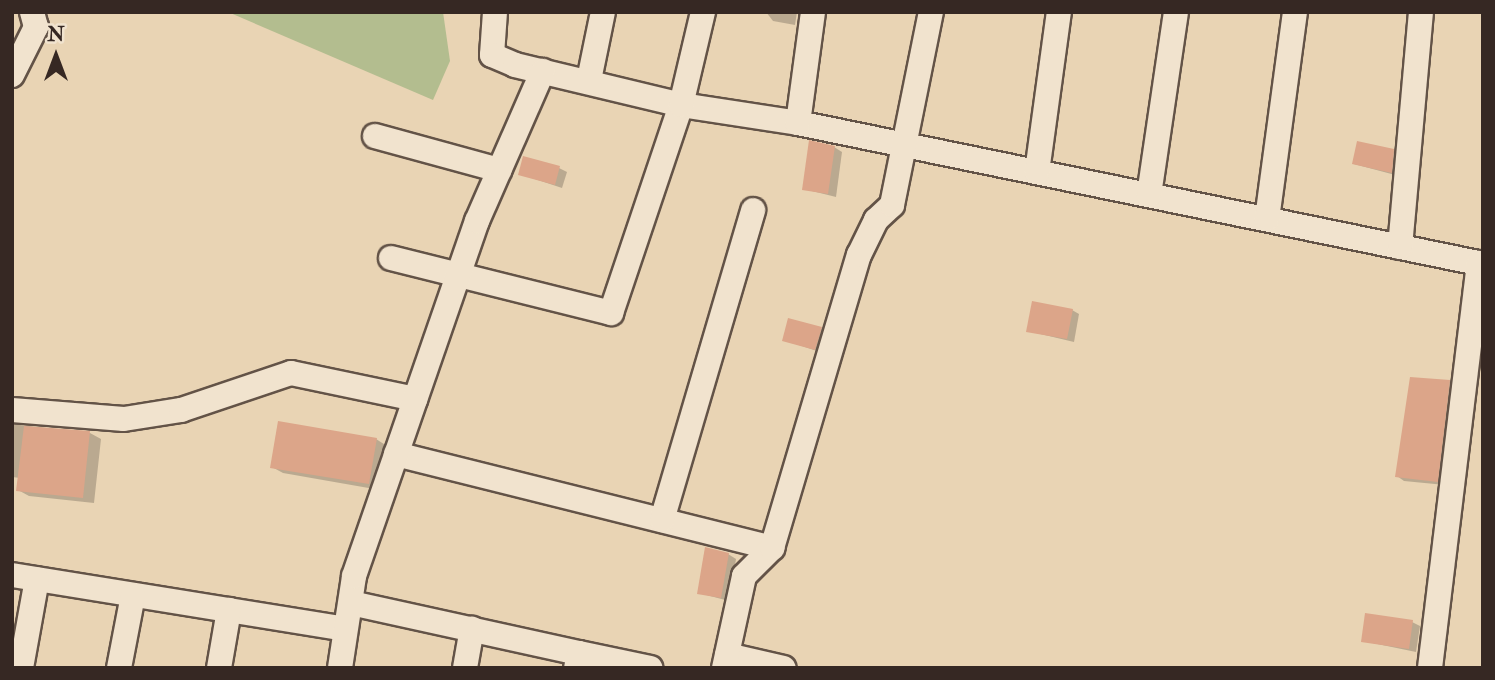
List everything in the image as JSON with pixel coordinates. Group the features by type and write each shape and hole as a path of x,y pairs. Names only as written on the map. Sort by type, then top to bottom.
{"street":[{"path":"12,75 36,27 32,12"},
{"path":"495,12 492,54 543,71 589,80 681,105 798,123 1481,264 1430,668"},
{"path":"589,80 603,12"},
{"path":"391,258 611,313 681,105 704,12"},
{"path":"798,123 813,12"},
{"path":"784,668 726,662 744,576 772,548 859,256 876,220 892,205 931,12"},
{"path":"1037,172 1059,12"},
{"path":"1149,195 1176,12"},
{"path":"1267,219 1295,12"},
{"path":"1400,247 1421,12"},
{"path":"340,668 354,576 458,275 499,170 543,71"},
{"path":"375,136 499,170"},
{"path":"662,520 753,210"},
{"path":"12,410 124,419 181,411 291,373 415,399"},
{"path":"396,454 772,548"},
{"path":"12,575 344,629"},
{"path":"21,668 37,579"},
{"path":"120,668 133,595"},
{"path":"351,603 472,629 577,660 650,668"},
{"path":"219,668 229,610"},
{"path":"465,668 472,629"}],"green space":[{"path":"228,12 443,12 450,61 433,100"}],"building":[{"path":"809,140 835,146 828,194 802,190"},
{"path":"1357,141 1394,149 1392,173 1352,164"},
{"path":"523,156 560,166 555,185 518,175"},
{"path":"1032,301 1073,309 1067,339 1026,332"},
{"path":"788,318 822,327 815,350 782,341"},
{"path":"1410,377 1450,380 1438,482 1395,477"},
{"path":"278,421 377,438 369,484 270,468"},
{"path":"24,426 90,431 83,498 16,491"},
{"path":"705,547 729,553 721,598 697,594"},
{"path":"1365,613 1413,620 1409,649 1361,642"}]}
